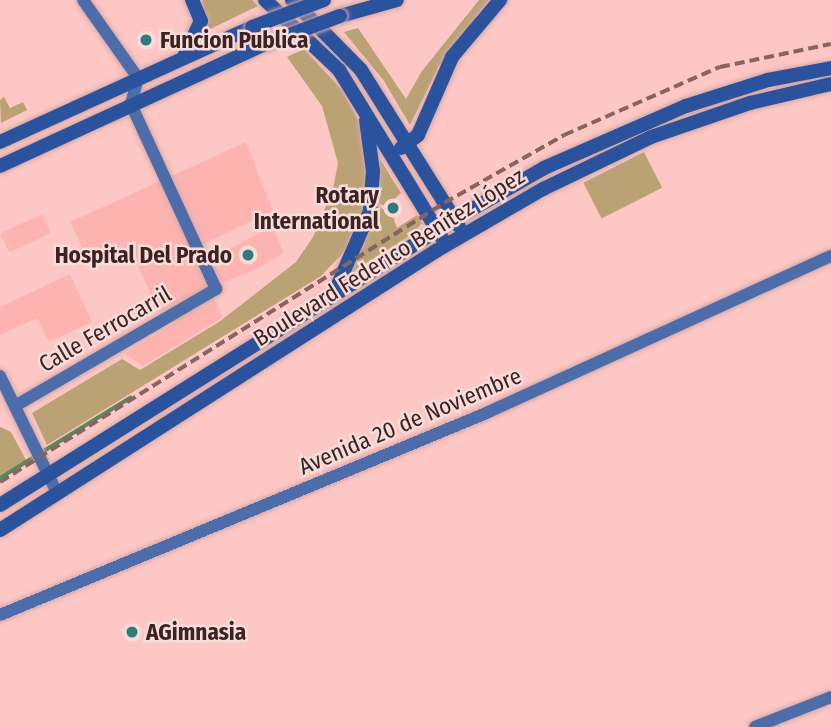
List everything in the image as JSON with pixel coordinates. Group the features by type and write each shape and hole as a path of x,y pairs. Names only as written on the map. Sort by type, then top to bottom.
{"main road":[{"path":"83,0 138,78"},
{"path":"184,57 201,21 192,0"},
{"path":"265,0 335,64 446,244"},
{"path":"292,0 347,52 463,234"},
{"path":"0,142 252,27 325,0"},
{"path":"0,166 268,43 341,16 397,0"},
{"path":"383,144 396,149 407,145 418,135 452,57 500,0"},
{"path":"803,72 831,60"},
{"name":"Boulevard Federico Benítez López","path":"0,505 437,230 544,168 642,122 803,72 831,68"},
{"path":"131,104 138,78"},
{"name":"Boulevard Federico Benítez López","path":"0,530 446,244 592,163 646,139 796,91 831,86"},
{"name":"Calle Ferrocarril","path":"15,407 216,289 131,104"},
{"path":"333,296 366,222 372,200 373,163 363,109"},
{"name":"Avenida 20 de Noviembre","path":"0,615 484,414 831,256"},
{"path":"0,376 57,493"},
{"path":"755,727 831,696"}],"shaded area":[{"path":"202,0 252,0 258,6 208,30"},
{"path":"479,0 489,0 439,66 410,125 384,81 344,32 358,28 406,99 422,71"},
{"path":"304,49 342,90 364,131 368,170 365,204 344,252 321,276 47,445 32,413 122,359 140,370 219,322 296,262 313,237 333,189 338,163 322,106 287,57"},
{"path":"4,97 10,108 23,102 27,110 1,123 0,100"},
{"name":"Hospital Del Prado","path":"246,142 273,211 190,250 197,265 272,227 284,252 259,268 209,288 223,317 143,366 125,354 178,321 168,308 159,312 129,247 91,265 70,222"},
{"path":"644,152 662,188 602,219 583,183"},
{"path":"380,159 401,193 387,206 379,204"},
{"path":"379,207 392,214 397,228 417,215 422,223 414,233 347,275"},
{"path":"42,214 51,233 9,252 0,233"},
{"path":"70,274 92,322 49,342 37,318 0,335 0,307"},
{"path":"0,427 11,432 26,460 0,475"}],"waterway":[{"path":"0,478 130,398"}],"railway":[{"path":"0,482 444,203 564,135 720,67 831,44"}],"place":[{"name":"Funcion Publica","path":"146,40"},
{"name":"Rotary International","path":"393,208"},
{"name":"Hospital Del Prado","path":"248,255"},
{"name":"AGimnasia","path":"132,632"}]}
